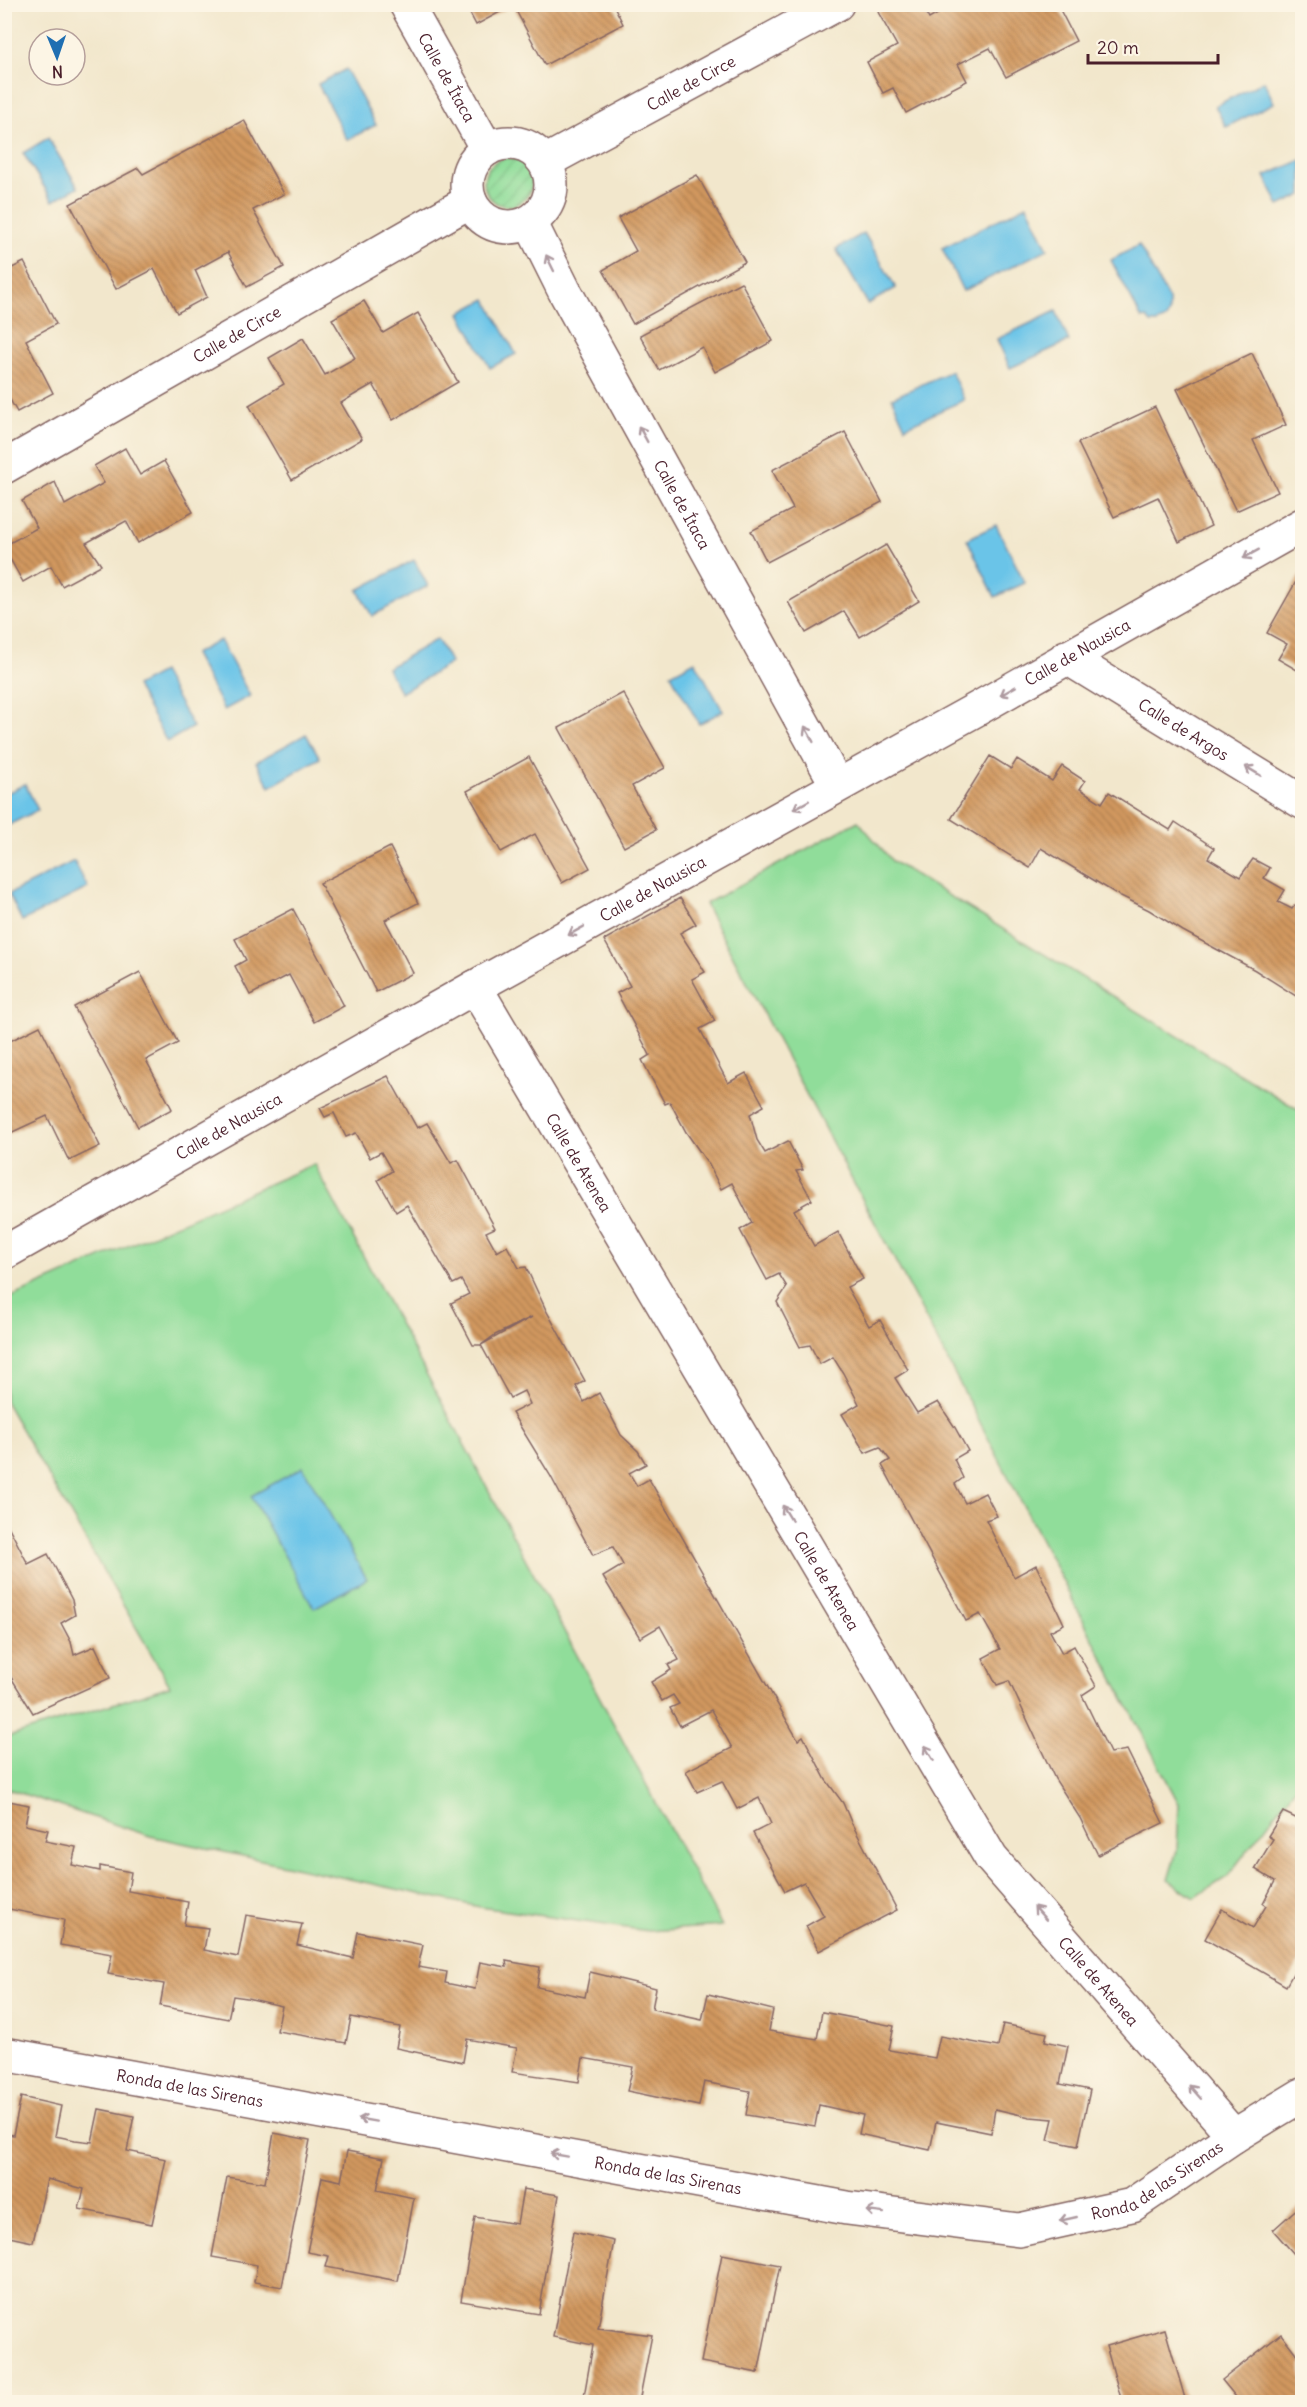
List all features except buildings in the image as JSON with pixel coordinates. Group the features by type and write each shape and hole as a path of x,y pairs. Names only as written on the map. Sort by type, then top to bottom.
{"street":[{"name":"Calle de Ítaca","path":"406,4 487,149"},
{"name":"Calle de Circe","path":"546,162 837,4"},
{"path":"512,143 536,152 546,162 552,188 549,201 541,213 530,222 513,227 496,225 476,212 470,201 467,178 478,157 487,149 499,144 512,143"},
{"name":"Calle de Circe","path":"4,468 470,201"},
{"name":"Calle de Ítaca","path":"530,222 564,290 837,785"},
{"name":"Calle de Nausica","path":"4,1253 474,987 977,709 1302,525"},
{"name":"Calle de Argos","path":"1066,657 1302,802"},
{"name":"Calle de Atenea","path":"474,987 991,1858 1234,2136"},
{"name":"Ronda de las Sirenas","path":"4,2054 847,2208 1019,2230 1132,2205 1234,2136 1302,2096"}],"green space":[{"path":"503,158 513,158 528,168 532,182 528,196 522,202 513,206 503,206 488,196 484,187 484,177 494,162"},
{"path":"858,821 892,861 1302,1112 1302,1779 1227,1877 1194,1898 1168,1880 1177,1850 1179,1804 915,1298 705,904"},
{"path":"314,1164 722,1926 648,1931 480,1907 150,1836 5,1788 5,1738 170,1686 5,1401 5,1300"}],"water":[{"path":"346,69 376,125 347,140 318,84"},
{"path":"1264,81 1274,103 1226,127 1215,106"},
{"path":"48,138 78,187 53,201 23,153"},
{"path":"1302,160 1302,195 1279,206 1265,176"},
{"path":"1027,205 1048,249 963,291 942,248"},
{"path":"864,233 896,288 868,304 836,249"},
{"path":"1139,245 1169,300 1169,313 1166,319 1157,323 1151,323 1147,318 1142,319 1111,260"},
{"path":"486,299 516,354 490,368 460,313"},
{"path":"1056,311 1069,341 1010,368 997,339"},
{"path":"951,371 964,400 905,427 892,398"},
{"path":"996,525 1025,583 995,597 967,539"},
{"path":"414,560 428,586 372,616 358,590"},
{"path":"437,639 451,663 401,693 387,668"},
{"path":"220,640 250,696 224,710 194,654"},
{"path":"695,661 723,711 699,724 671,674"},
{"path":"162,672 193,727 167,742 136,686"},
{"path":"306,734 320,758 270,787 256,762"},
{"path":"25,784 38,810 5,827 5,794"},
{"path":"74,861 88,888 22,921 9,894"},
{"path":"303,1467 367,1579 314,1608 251,1496"}]}
